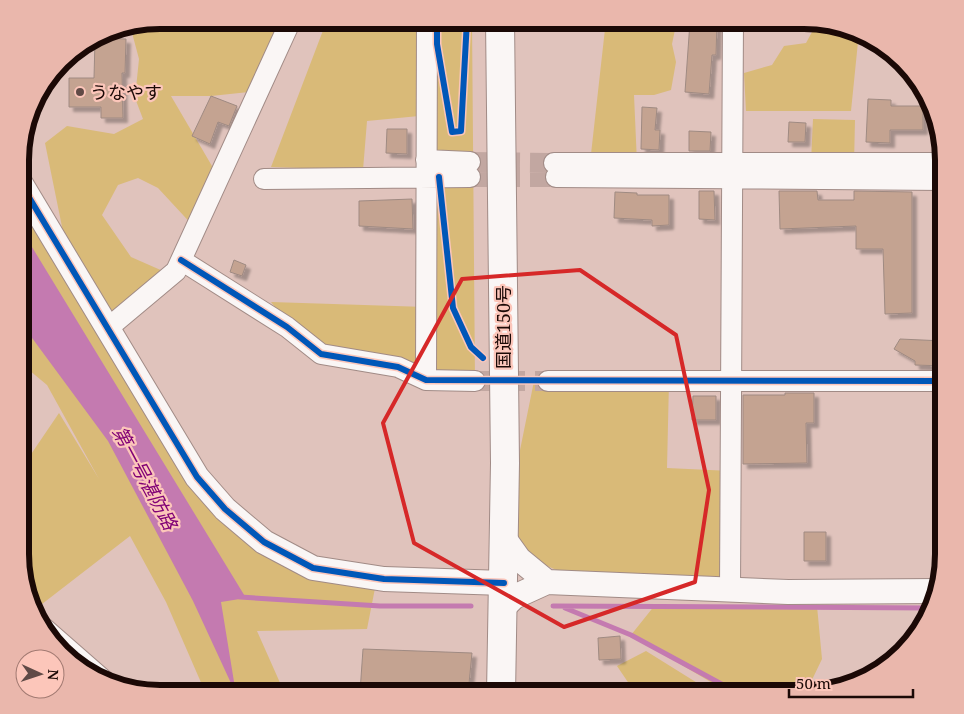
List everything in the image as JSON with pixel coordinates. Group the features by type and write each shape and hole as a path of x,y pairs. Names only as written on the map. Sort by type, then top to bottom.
{"highway":[{"name":"国道150号","path":"500,29 504,538 501,685"}],"street":[{"path":"108,328 176,271 287,29"},
{"path":"426,29 426,380"},
{"path":"730,590 733,29"},
{"path":"555,170 732,170 935,163"},
{"path":"264,179 426,169 470,170"},
{"path":"732,170 935,180"},
{"path":"29,198 75,278 108,328 197,478 225,509 264,542 313,568 514,597 547,582 730,590 930,591"},
{"path":"181,260 287,328 321,354 398,367 426,380 475,381"},
{"path":"548,381 935,381"},
{"path":"504,538 519,559 547,582"}],"highlighted area":[{"path":"580,270 676,335 709,490 695,582 564,627 414,543 383,423 462,279"}],"shaded area":[{"path":"160,29 288,29 259,91 211,96 171,96 219,178 196,229 158,188 138,178 118,185 102,215 131,257 172,275 115,322 221,509 274,548 377,578 367,629 257,631 281,685 202,685 166,602 130,536 40,606 33,588 29,563 29,457 59,413 99,479 47,385 29,370 29,201 70,266 45,143 67,126 114,134 143,119 135,98 139,59 132,32 134,31"},
{"path":"324,29 418,29 419,116 367,121 363,170 271,167"},
{"path":"433,29 472,29 475,381 426,380 298,336 271,302 426,307"},
{"path":"605,29 675,29 672,44 676,62 671,90 654,95 634,95 637,163 590,163"},
{"path":"814,29 830,31 858,41 851,111 746,111 744,73 772,65 784,46 806,43"},
{"path":"813,119 855,120 854,164 811,162"},
{"path":"534,381 566,387 669,381 667,468 731,471 731,583 563,573 534,560 517,539 518,460"},
{"path":"655,605 817,606 822,659 811,685 716,685 631,635"},
{"path":"646,651 701,685 630,685 617,666"}],"water":[{"name":"第一号湛防路","path":"29,242 246,598 221,602 235,685 232,685 193,601 108,441 29,334"}],"building":[{"path":"690,29 717,29 716,55 712,55 709,94 685,92"},
{"path":"111,38 126,39 125,73 122,73 123,118 101,118 101,107 69,107 69,78 94,78 95,46"},
{"path":"211,96 237,106 229,126 218,122 210,144 192,136"},
{"path":"868,99 891,100 891,106 923,106 923,130 890,130 890,143 866,142"},
{"path":"642,107 657,108 655,130 660,130 659,150 641,149"},
{"path":"789,122 806,123 805,142 788,142"},
{"path":"387,129 407,129 407,154 386,153"},
{"path":"689,131 711,132 710,151 689,151"},
{"path":"699,191 714,191 715,220 699,219"},
{"path":"779,191 817,191 818,200 854,200 854,191 912,192 912,313 885,314 883,249 856,249 856,226 780,229"},
{"path":"615,192 637,193 637,195 669,195 669,225 652,226 652,220 614,218"},
{"path":"412,199 413,229 359,226 359,201"},
{"path":"234,260 246,265 242,276 230,272"},
{"path":"900,339 935,341 935,366 915,365 915,361 894,349"},
{"path":"785,393 814,393 814,423 806,423 807,463 743,464 743,395 785,395"},
{"path":"693,396 716,396 716,420 692,420"},
{"path":"804,532 826,532 826,561 804,561"},
{"path":"620,636 621,659 599,660 598,638"},
{"path":"363,649 472,653 469,685 360,685"}],"waterway":[{"path":"240,597 380,606 471,606"},
{"path":"553,606 923,608"},
{"path":"565,608 631,635 723,685"}],"tunnel":[{"path":"470,162 554,163"},
{"path":"470,177 556,177"},
{"path":"475,381 548,381"}],"cycle path":[{"path":"437,29 437,44 452,132 461,131 467,29"},
{"path":"439,177 453,308 471,347 483,358"},
{"path":"29,197 197,477 225,509 264,542 313,568 384,579 504,583"},
{"path":"181,260 287,327 321,354 398,367 426,380 935,381"}],"place":[{"name":"うなやす","path":"80,92"}]}
